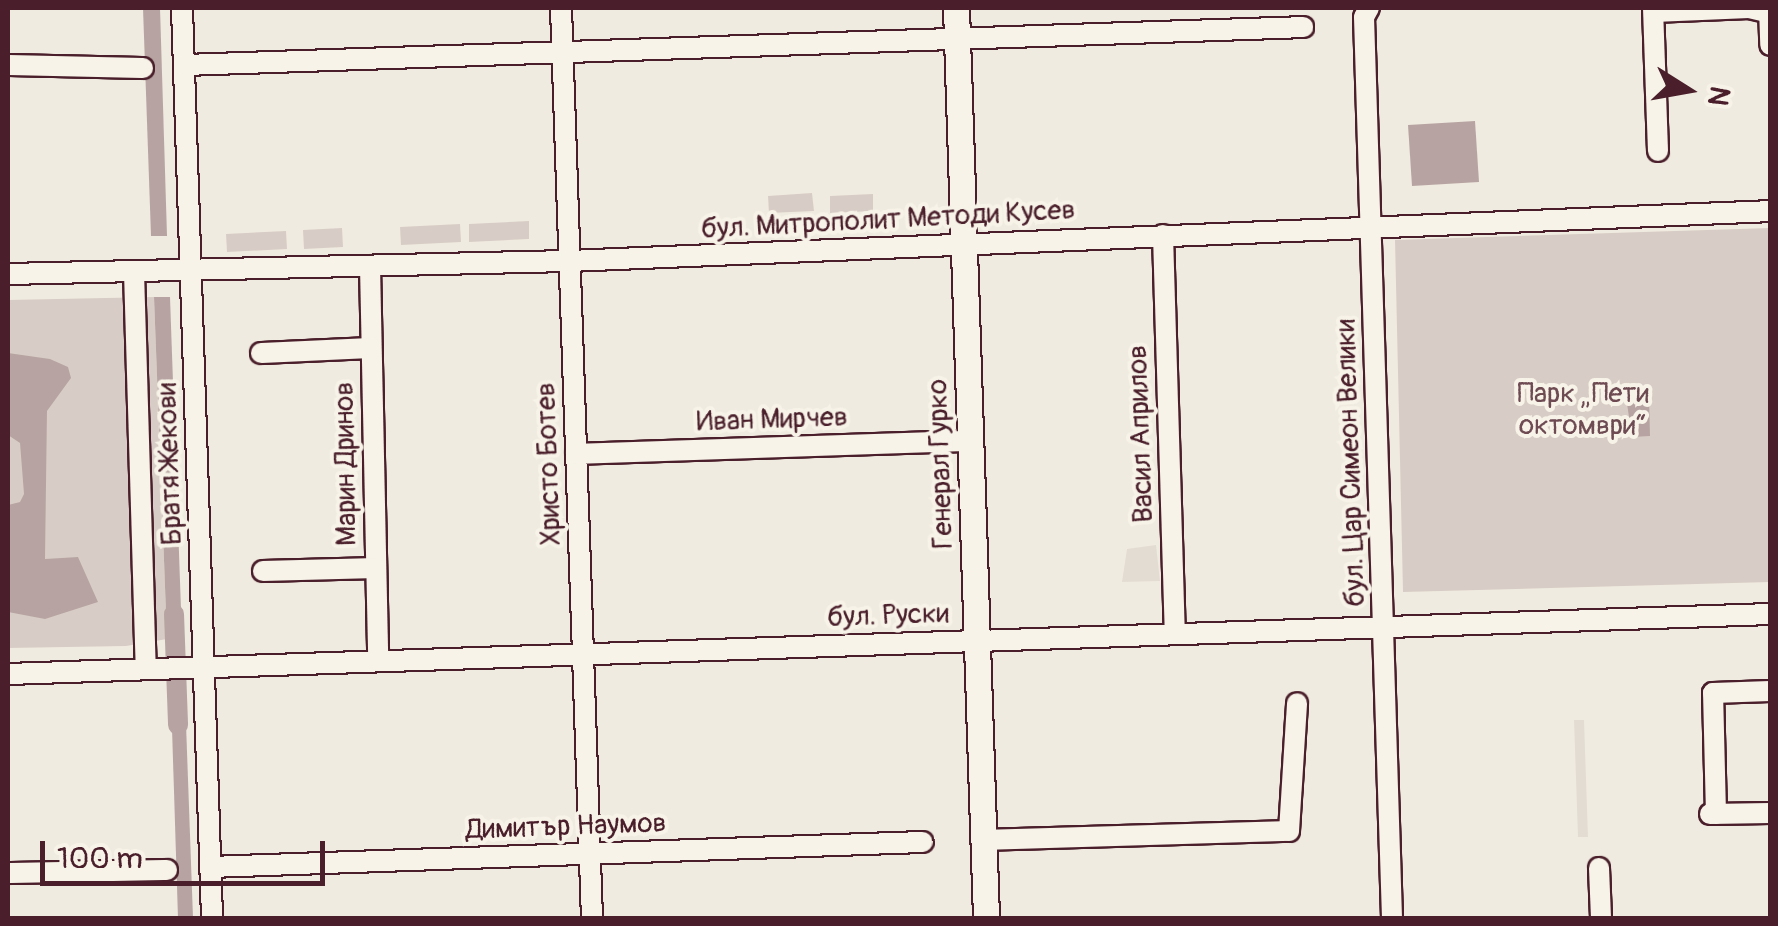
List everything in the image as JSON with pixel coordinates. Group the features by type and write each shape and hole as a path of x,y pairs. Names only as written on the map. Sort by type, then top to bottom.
{"main road":[{"name":"Генерал Гурко","path":"956,8 986,918"}],"street":[{"name":"Братя Жекови","path":"182,8 212,918"},
{"name":"Христо Ботев","path":"561,8 592,918"},
{"name":"бул. Цар Симеон Велики","path":"1369,8 1364,17 1392,918"},
{"path":"1658,151 1654,10 1770,11 1770,45"},
{"path":"184,66 1302,27"},
{"path":"8,65 143,68"},
{"name":"бул. Митрополит Методи Кусев","path":"8,274 570,261 1770,211"},
{"name":"Васил Априлов","path":"1163,234 1175,632"},
{"name":"Марин Дринов","path":"370,266 378,661"},
{"path":"134,272 152,669"},
{"path":"260,352 371,348"},
{"name":"Иван Мирчев","path":"576,454 970,441"},
{"path":"263,571 376,568"},
{"name":"бул. Руски","path":"8,674 1383,624 1770,614"},
{"path":"1770,691 1714,693 1713,814 1770,813"},
{"path":"983,840 1290,831 1297,703"},
{"name":"Димитър Наумов","path":"210,867 924,842"},
{"path":"1600,868 1601,918"},
{"path":"8,872 168,870"}],"shaded area":[{"path":"143,8 160,8 167,236 151,236"},
{"path":"1475,121 1479,182 1412,186 1408,125"},
{"path":"154,297 170,297 182,638 167,639"},
{"path":"8,353 50,359 68,367 71,378 47,411 45,559 78,557 98,602 45,619 8,612 8,505 20,502 24,494 20,443 8,435"},
{"path":"1649,396 1650,436 1632,437 1626,397"},
{"path":"1156,545 1160,581 1122,582 1127,549"},
{"path":"185,696 193,918 178,918 171,697"},
{"path":"1574,720 1584,720 1588,837 1578,837"}],"green space":[{"path":"812,193 814,211 769,213 768,196"},
{"path":"873,194 873,211 830,213 830,196"},
{"path":"529,221 529,239 469,242 469,224"},
{"path":"460,224 461,242 401,245 400,227"},
{"path":"342,228 343,247 304,249 303,230"},
{"name":"Парк „Пети октомври“","path":"1770,228 1770,582 1403,592 1395,240"},
{"path":"286,231 287,249 227,252 226,234"},
{"path":"154,297 167,639 126,646 8,648 8,300"}],"waterway":[{"path":"174,614 178,725"}]}
